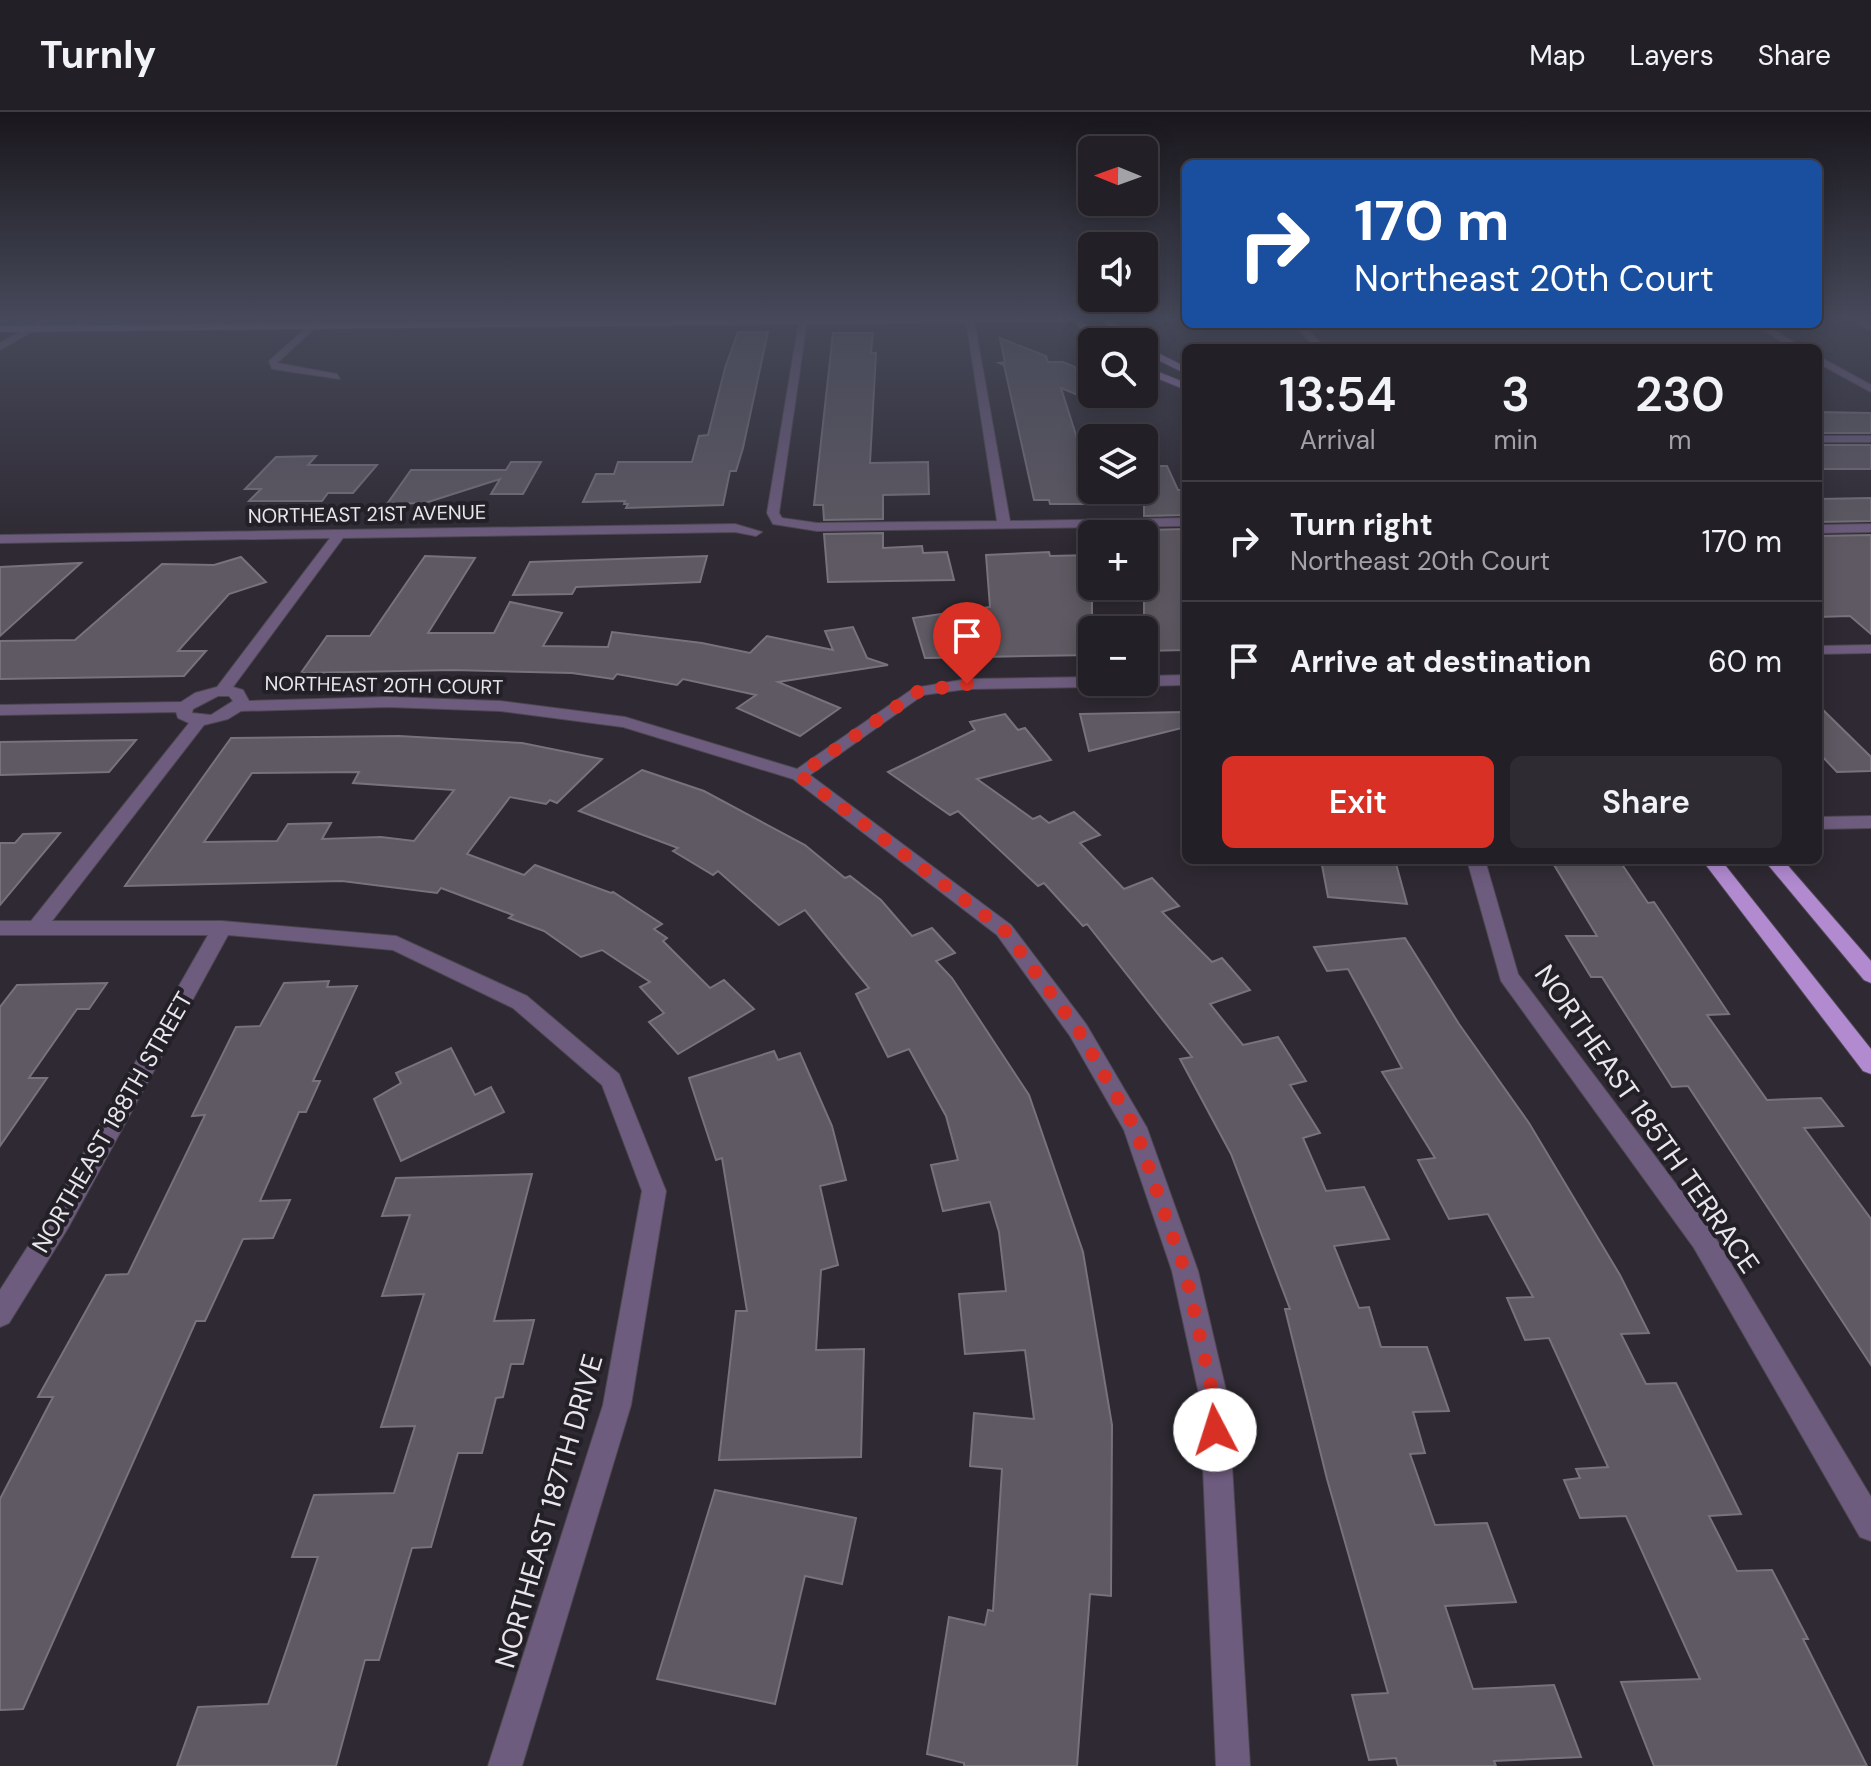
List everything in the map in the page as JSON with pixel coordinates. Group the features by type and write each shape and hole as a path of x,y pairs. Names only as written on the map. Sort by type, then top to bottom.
{"main road":[{"path":"1714,864 1871,1065"},
{"path":"1776,864 1871,975"}],"street":[{"path":"793,394 776,522 817,527 1182,522"},
{"path":"982,394 1004,525"},
{"path":"1822,439 1871,439"},
{"name":"NORTHEAST 21ST AVENUE","path":"0,539 735,528 776,522"},
{"path":"1822,529 1871,528"},
{"path":"222,691 339,534"},
{"path":"1822,650 1871,649"},
{"path":"1158,681 1182,680"},
{"path":"1078,682 967,684 919,691 799,775 1004,930 1078,1030 1135,1128 1185,1271 1214,1399 1233,1766"},
{"path":"0,710 185,707 197,698 222,691 237,693 241,701 239,706 218,718 199,721 187,718 183,711 185,707"},
{"name":"NORTHEAST 20TH COURT","path":"239,706 388,702 500,706 625,722 799,775"},
{"path":"37,927 199,721"},
{"path":"1822,823 1871,822"},
{"name":"NORTHEAST 185TH TERRACE","path":"1477,864 1508,976 1703,1240 1871,1526"},
{"name":"NORTHEAST 187TH DRIVE","path":"0,928 222,928 396,943 520,1002 611,1080 654,1191 617,1405 505,1766"},
{"name":"NORTHEAST 188TH STREET","path":"0,1314 59,1220 222,928"}],"building":[{"path":"718,394 755,394 743,448 736,471 730,471 723,505 626,508 628,504 624,504 625,501 583,502 596,474 614,474 618,462 692,462 699,436 708,435"},
{"path":"826,394 874,394 870,463 928,462 929,494 883,495 883,519 824,520 823,505 814,505"},
{"path":"1010,394 1063,394 1078,441 1078,504 1050,504 1049,500 1034,500"},
{"path":"1822,412 1871,413 1871,433 1822,433"},
{"path":"1822,445 1871,445 1871,469 1822,469"},
{"path":"316,456 308,465 377,465 353,493 328,493 322,501 249,501 261,489 245,489 276,457"},
{"path":"511,462 541,462 523,494 491,494 500,479 425,503 387,504 411,470 506,470"},
{"path":"1158,466 1167,466 1178,490 1182,490 1182,515 1144,516 1144,504 1158,504"},
{"path":"1871,498 1871,521 1822,522 1822,499"},
{"path":"1182,529 1182,650 1158,651 1158,616 1144,616 1144,600 1158,600 1158,530"},
{"path":"883,533 883,548 922,546 923,553 947,552 954,580 828,582 824,534"},
{"path":"1871,535 1871,634 1850,616 1822,617 1822,536"},
{"path":"1049,552 1050,556 1078,555 1078,600 1092,600 1092,616 1078,616 1078,655 925,658 913,618 990,607 986,555"},
{"path":"425,556 475,558 428,633 494,633 510,602 562,613 543,646 608,647 612,632 702,643 750,653 767,636 833,650 825,631 853,627 867,658 888,665 778,682 840,708 800,736 737,708 756,695 683,679 677,685 617,674 613,679 572,673 453,670 301,673 327,636 370,636"},
{"path":"707,556 700,582 576,587 572,594 513,595 530,562"},
{"path":"241,557 266,582 229,594 178,651 206,651 184,676 0,679 0,641 75,640 162,564 214,565"},
{"path":"81,563 0,636 0,567"},
{"path":"1822,709 1871,757 1871,771 1837,772 1822,756"},
{"path":"1182,712 1182,728 1089,751 1080,714"},
{"path":"1005,714 1018,730 1025,728 1051,760 977,779 1033,819 1040,816 1049,823 1074,812 1100,835 1080,843 1124,889 1152,878 1179,906 1162,912 1212,962 1222,958 1250,990 1210,1004 1243,1045 1278,1037 1306,1081 1290,1085 1320,1133 1303,1138 1326,1191 1364,1187 1389,1239 1334,1246 1359,1308 1369,1307 1381,1347 1427,1347 1449,1411 1413,1412 1425,1453 1410,1454 1435,1525 1487,1523 1516,1602 1445,1606 1473,1689 1554,1685 1581,1757 1494,1761 1496,1766 1398,1766 1396,1758 1369,1760 1352,1695 1388,1693 1327,1479 1285,1309 1290,1309 1231,1154 1180,1059 1192,1057 1087,924 1083,926 1044,883 1038,886 958,811 950,815 888,772 975,730 970,722"},
{"path":"399,736 522,743 602,759 557,803 510,797 467,854 524,875 535,865 613,892 662,924 654,929 667,938 663,941 710,988 724,980 754,1009 678,1054 649,1022 664,1013 640,987 650,982 602,950 581,957 544,931 509,918 513,915 441,888 437,893 342,881 125,886 231,738","holes":["359,772 353,783 454,790 414,841 381,837 322,839 331,823 288,824 277,841 204,842 252,773"]},
{"path":"136,740 109,772 0,775 0,742"},
{"path":"642,770 704,791 805,845 845,878 850,876 881,900 912,936 932,928 955,953 936,961 952,978 1029,1095 1083,1252 1112,1425 1111,1596 1090,1594 1077,1766 964,1766 964,1763 927,1754 949,1617 985,1625 988,1610 993,1611 1002,1469 970,1466 974,1413 1034,1419 1025,1350 965,1354 959,1294 1006,1291 999,1232 990,1202 943,1211 931,1165 958,1160 946,1116 909,1049 888,1057 856,994 869,988 805,910 779,925 718,871 713,875 673,851 678,848 579,811"},
{"path":"60,833 0,905 0,843 15,843 23,834"},
{"path":"1322,864 1396,864 1407,904 1328,897"},
{"path":"1553,864 1622,864 1648,903 1654,902 1729,1014 1707,1015 1767,1100 1821,1098 1843,1126 1804,1128 1871,1219 1871,1365 1688,1086 1672,1087 1602,977 1591,977 1566,936 1597,936"},
{"path":"1405,938 1459,1024 1529,1123 1620,1275 1649,1333 1621,1334 1646,1384 1676,1383 1741,1514 1709,1516 1737,1571 1772,1570 1867,1766 1654,1766 1621,1682 1700,1679 1626,1516 1580,1518 1564,1480 1580,1478 1576,1469 1608,1467 1549,1338 1525,1340 1507,1298 1533,1297 1488,1214 1449,1219 1418,1160 1435,1158 1382,1072 1402,1068 1348,969 1327,971 1314,947"},
{"path":"329,981 327,987 357,986 313,1081 320,1081 306,1112 299,1112 260,1201 290,1200 273,1238 243,1239 205,1321 196,1321 23,1709 0,1710 0,1499 53,1397 38,1397 106,1275 128,1274 205,1115 192,1116 236,1027 260,1026 284,983"},
{"path":"107,983 89,1009 77,1009 29,1078 47,1078 0,1146 0,1007 17,985"},
{"path":"451,1048 475,1095 491,1087 504,1112 401,1161 374,1099 401,1083 396,1073"},
{"path":"774,1051 778,1060 800,1053 832,1126 846,1180 820,1186 838,1265 821,1270 816,1350 864,1349 861,1457 719,1460 736,1311 747,1311 722,1158 716,1160 689,1078"},
{"path":"532,1174 494,1321 534,1320 523,1364 511,1364 503,1397 496,1398 482,1453 458,1453 431,1547 412,1548 379,1660 365,1660 336,1766 177,1766 198,1707 268,1704 318,1557 292,1557 314,1495 394,1493 415,1426 381,1427 424,1294 382,1296 410,1215 382,1216 396,1178"},
{"path":"715,1490 856,1518 842,1584 805,1576 775,1704 657,1679"}],"route":[{"path":"967,684 919,691 799,775 1004,930 1078,1030 1135,1128 1185,1271 1214,1399 1215,1430"}]}
